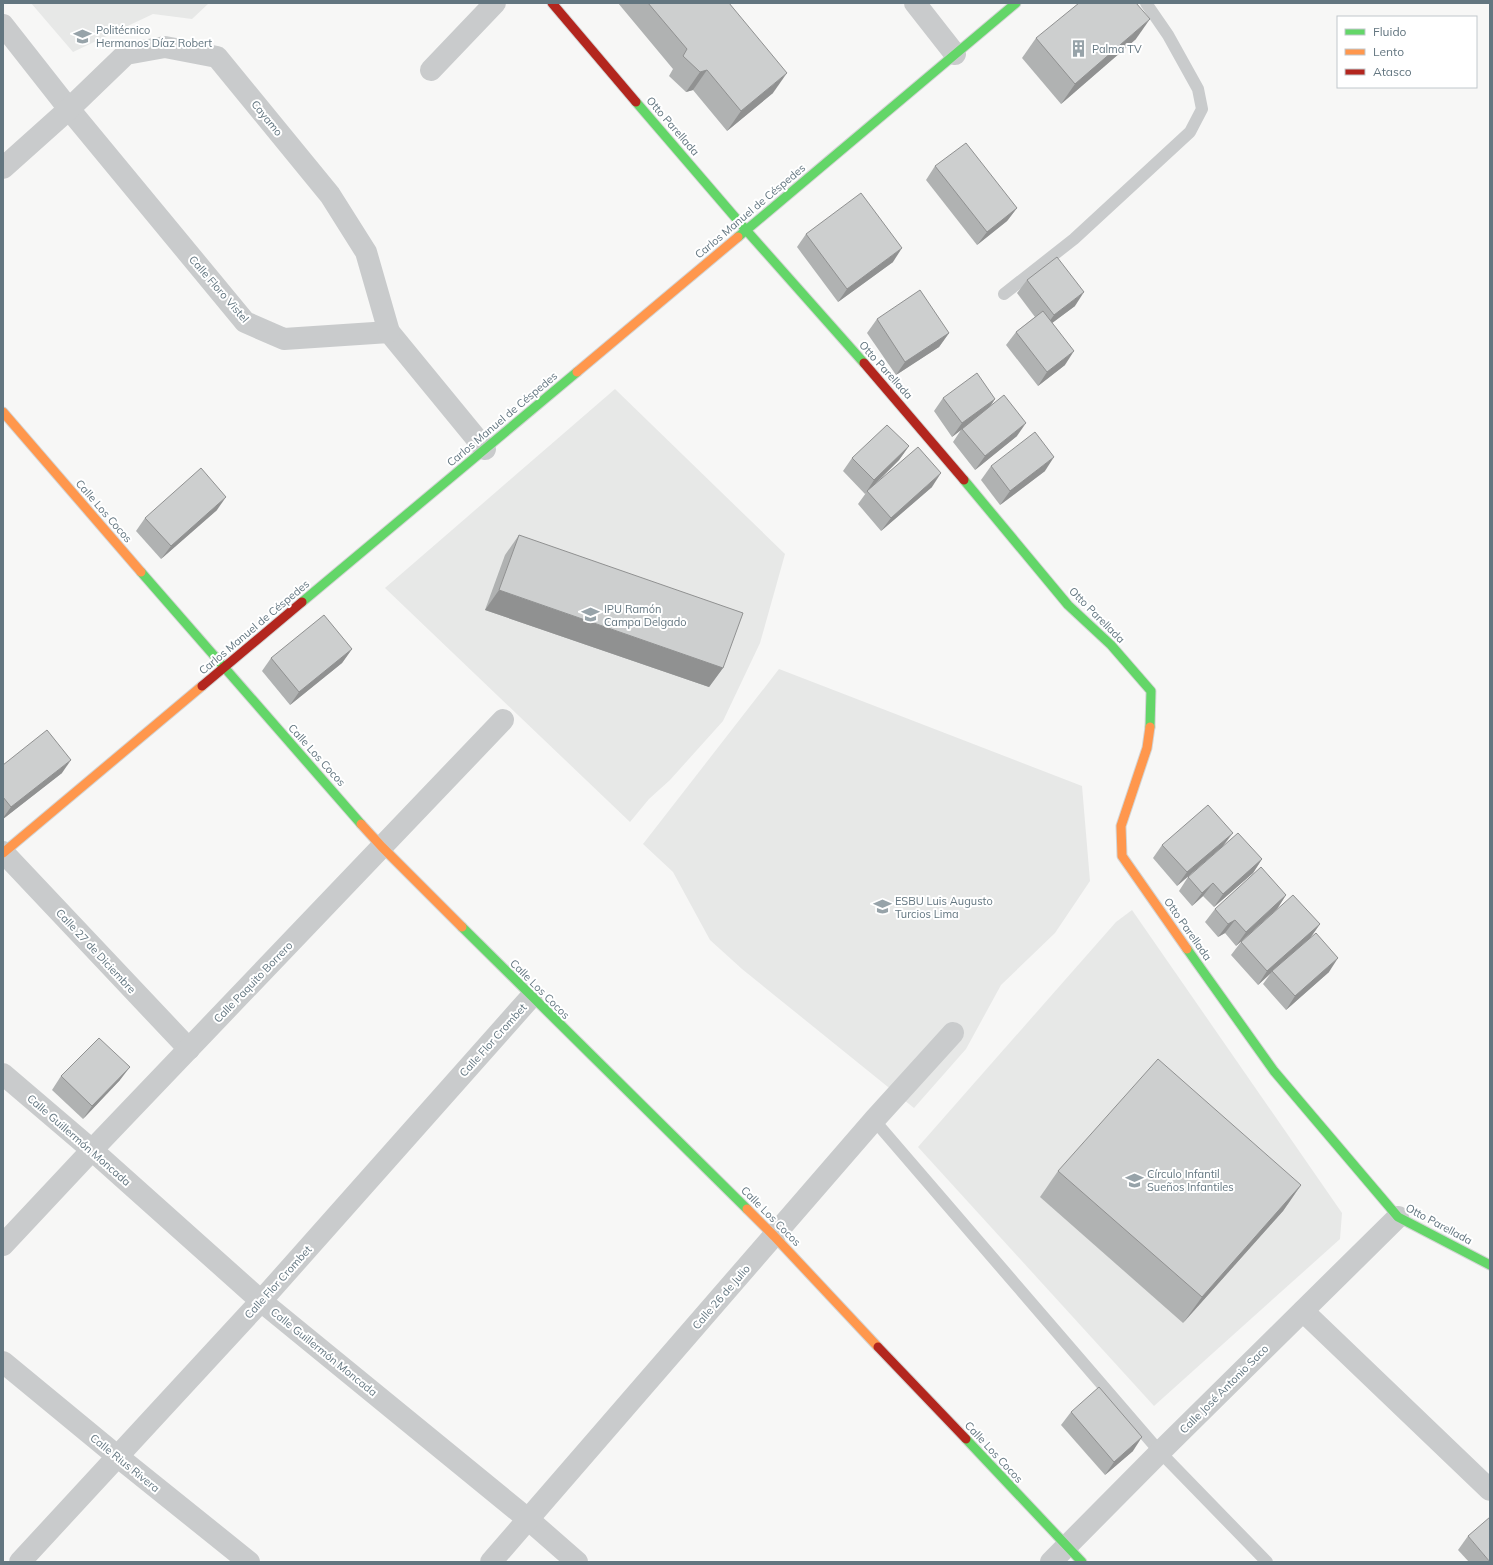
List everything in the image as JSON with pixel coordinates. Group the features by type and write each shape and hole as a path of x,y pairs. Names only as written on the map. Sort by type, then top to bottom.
{"street":[{"path":"431,70 496,3"},
{"name":"Otto Parellada","path":"552,3 746,230 906,410 1068,605 1112,645 1151,691 1151,717 1147,748 1130,796 1122,826 1122,856 1274,1071 1398,1217 1490,1265"},
{"path":"914,3 956,54"},
{"name":"Carlos Manuel de Céspedes","path":"3,853 1016,3"},
{"name":"Calle Floro Vistel","path":"3,25 69,109 245,322 284,339 389,332"},
{"name":"Cayamo","path":"3,168 69,109 126,54 165,46 217,57 330,195 366,252 389,332"},
{"path":"389,332 485,449"},
{"name":"Calle Los Cocos","path":"3,412 224,668 382,847 531,997 774,1236 1082,1562"},
{"name":"Calle Paquito Borrero","path":"3,1245 188,1049 503,720"},
{"name":"Calle 27 de Diciembre","path":"3,853 188,1049"},
{"name":"Calle Flor Crombet","path":"20,1562 261,1301 531,997"},
{"name":"Calle 26 de Julio","path":"491,1562 529,1520 874,1120 953,1033"},
{"name":"Calle Guillermón Moncada","path":"3,1074 92,1150 261,1301 529,1520 577,1562"},
{"name":"Calle José Antonio Saco","path":"1051,1562 1398,1217"},
{"path":"1303,1311 1490,1490"},
{"name":"Calle Rius Rivera","path":"3,1362 249,1562"}],"lane":[{"path":"1004,294 1074,239 1190,132 1197,120 1202,109 1198,89 1168,35 1146,3"},
{"path":"874,1120 1160,1452 1267,1562"}],"shaded area":[{"name":"Politécnico Hermanos Díaz Robert","path":"31,3 209,3 192,19 153,14 73,52"},
{"name":"IPU Ramón Campa Delgado","path":"615,389 785,554 760,643 723,721 670,780 649,799 630,822 385,588"},
{"name":"ESBU Luis Augusto Turcios Lima","path":"779,669 1082,786 1090,881 1055,933 1001,985 966,1049 914,1108 742,969 710,940 673,872 643,844"},
{"name":"Círculo Infantil Sueños Infantiles","path":"1132,910 1342,1213 1340,1239 1154,1406 918,1147 1116,922"}],"building":[{"path":"648,3 729,3 787,73 741,111 707,70 700,72 683,56 687,49"},
{"name":"Palma TV","path":"1079,3 1136,3 1150,19 1075,84 1036,38"},
{"path":"966,143 1017,208 987,232 935,166"},
{"path":"861,193 902,248 847,289 806,234"},
{"path":"1057,257 1084,292 1054,315 1027,280"},
{"path":"920,290 949,333 905,362 877,319"},
{"path":"1043,311 1074,351 1047,372 1016,332"},
{"path":"977,373 995,399 962,423 943,398"},
{"path":"1004,395 1026,423 985,456 962,429"},
{"path":"887,425 909,446 874,480 852,458"},
{"path":"1035,432 1054,457 1010,491 991,466"},
{"path":"918,447 941,473 891,518 867,491"},
{"path":"201,468 226,497 171,546 145,518"},
{"path":"519,535 743,613 723,668 499,590"},
{"path":"324,615 352,649 299,692 271,658"},
{"path":"47,730 71,760 11,807 3,797 3,765"},
{"path":"1208,805 1233,833 1187,872 1162,845"},
{"path":"1238,833 1262,859 1223,894 1213,883 1202,893 1188,877"},
{"path":"1261,867 1286,895 1246,932 1235,920 1228,924 1215,909"},
{"path":"1293,895 1320,924 1267,971 1241,942"},
{"path":"1316,933 1338,958 1295,996 1272,971"},
{"path":"99,1038 130,1067 92,1106 61,1076"},
{"path":"1158,1059 1301,1185 1202,1297 1058,1171"},
{"path":"1099,1387 1142,1437 1114,1462 1071,1412"},
{"path":"1490,1517 1490,1562 1468,1536"}],"traffic: fast":[{"path":"738,237 1016,3"},
{"path":"636,102 746,230 864,363"},
{"path":"302,602 577,372"},
{"path":"964,480 1068,605 1111,645 1151,691 1150,727"},
{"path":"141,572 361,824"},
{"path":"462,927 747,1209"},
{"path":"1187,949 1274,1071 1398,1217 1490,1265"},
{"path":"966,1439 1082,1562"}],"traffic: slow":[{"path":"577,372 738,237"},
{"path":"3,412 141,572"},
{"path":"3,853 202,686"},
{"path":"1150,727 1147,748 1121,826 1122,856 1187,949"},
{"path":"361,824 462,927"},
{"path":"747,1209 878,1347"}],"traffic: jam":[{"path":"552,3 636,102"},
{"path":"864,363 964,480"},
{"path":"202,686 302,602"},
{"path":"878,1347 966,1439"}],"place":[{"name":"Politécnico Hermanos Díaz Robert","path":"83,36"},
{"name":"Palma TV","path":"1079,49"},
{"name":"IPU Ramón Campa Delgado","path":"591,615"},
{"name":"ESBU Luis Augusto Turcios Lima","path":"882,907"},
{"name":"Círculo Infantil Sueños Infantiles","path":"1134,1180"}]}
